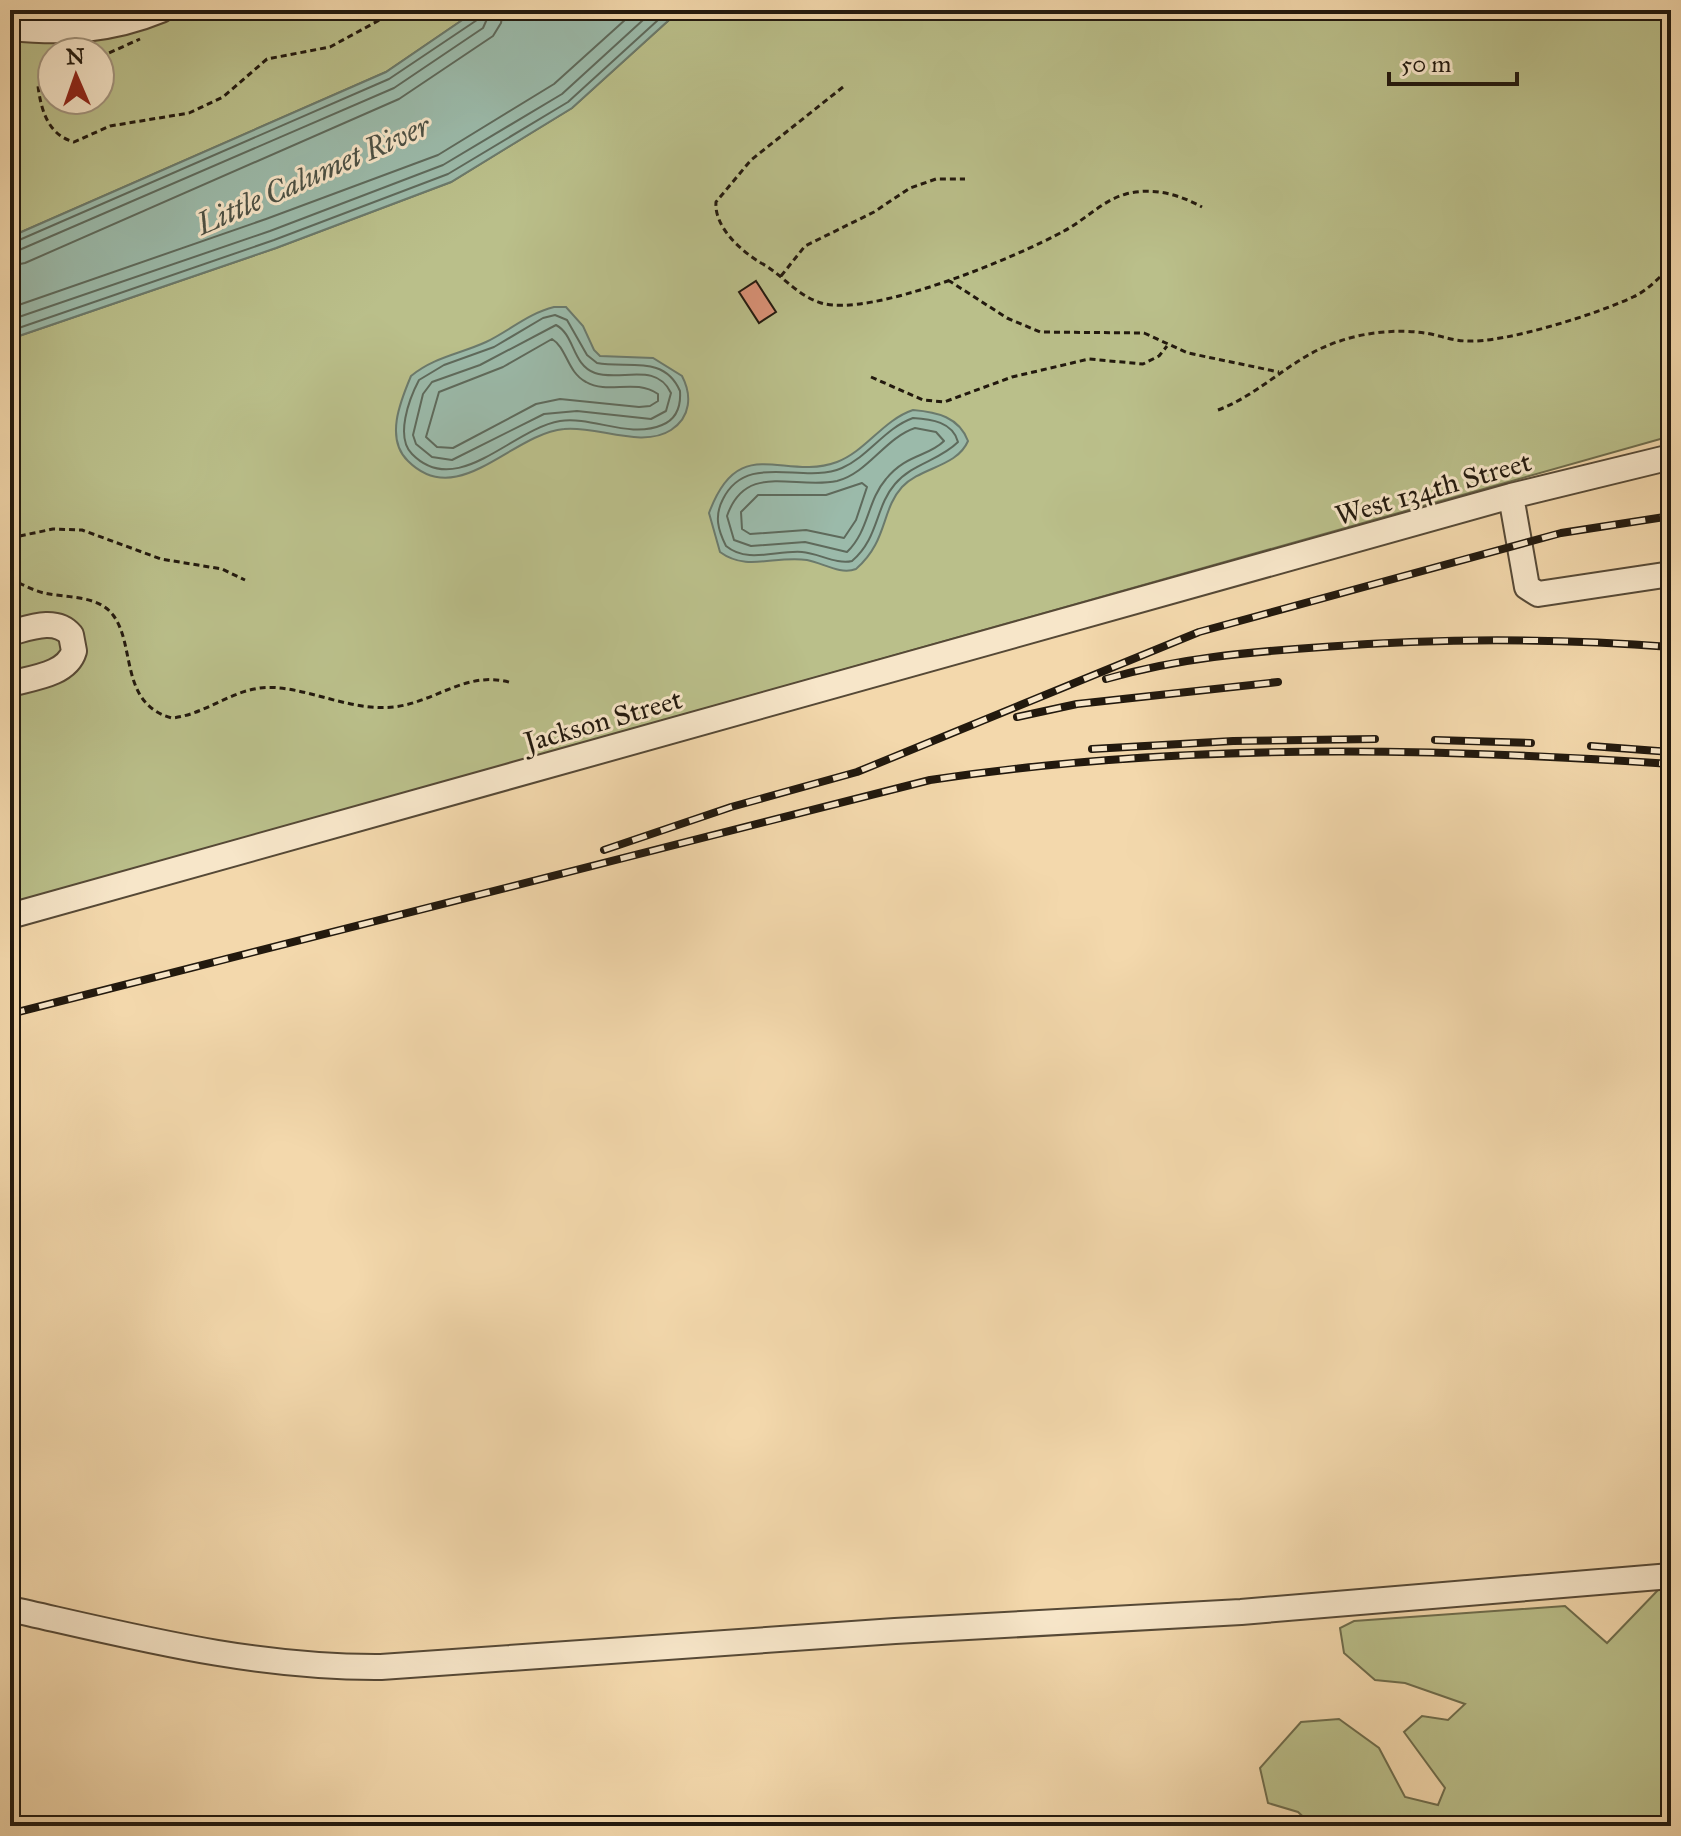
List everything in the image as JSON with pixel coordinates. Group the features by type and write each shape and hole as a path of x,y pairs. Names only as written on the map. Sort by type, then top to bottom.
{"street":[{"path":"10,28 81,32 137,20 161,10"},
{"name":"West 134th Street","path":"1212,582 1511,496 1671,457"},
{"path":"1511,496 1527,587 1531,592 1538,594 1671,574"},
{"name":"Jackson Street","path":"10,916 1212,582"},
{"path":"10,633 40,626 59,626 71,635 74,651 66,665 56,671 10,684"},
{"path":"10,1609 236,1658 315,1667 381,1667 911,1630 1241,1612 1671,1576"}],"path":[{"path":"45,116 54,131 74,142 110,126 189,113 223,97 267,59 330,47 398,10"},
{"path":"843,87 751,160 716,202 718,218 744,251 781,276 793,290 808,298 834,306 868,302 948,280 1059,234 1106,203 1128,193 1155,191 1173,194 1202,207"},
{"path":"781,276 805,246 874,212 910,188 936,179 965,179"},
{"path":"1218,410 1252,395 1321,349 1359,337 1420,332 1478,341 1516,334 1621,303 1646,290 1662,275"},
{"path":"948,280 1007,318 1040,332 1144,333 1200,356 1281,373"},
{"path":"871,377 923,400 944,402 1012,377 1089,359 1143,364 1159,356 1168,345"},
{"path":"10,538 53,529 82,530 161,559 222,569 245,580"},
{"path":"10,578 40,592 105,605 117,620 129,674 140,693 155,711 172,718 261,687 352,705 391,707 476,679 499,679 512,683"}],"green space":[{"path":"184,10 477,10 386,72 10,237 10,40 36,42 36,116 116,116 116,36 107,36"},
{"path":"680,10 1671,10 1671,436 10,905 10,339 276,248 451,182 572,108"},
{"path":"1671,1588 1671,1826 1313,1826 1298,1812 1268,1803 1260,1768 1301,1722 1339,1719 1379,1748 1405,1797 1438,1805 1445,1788 1404,1732 1422,1716 1448,1720 1465,1704 1405,1683 1375,1680 1344,1653 1340,1628 1354,1621 1565,1606 1607,1643 1659,1589"}],"water":[{"name":"Little Calumet River","path":"477,10 680,10 572,108 451,182 276,248 10,339 10,237 386,72"},
{"path":"554,307 566,307 583,326 600,356 653,358 682,376 688,405 678,425 659,435 646,437 564,429 524,443 485,466 446,478 427,474 408,461 397,442 396,431 399,409 411,376 429,364 486,342"},
{"path":"913,410 946,417 959,426 968,441 956,456 902,487 890,506 874,548 856,569 838,570 813,561 795,559 740,561 720,552 709,513 721,488 734,473 748,466 764,464 817,467 837,462"}],"building":[{"path":"756,281 776,312 759,323 739,292"}],"railway":[{"path":"604,850 731,807 857,772 1199,632 1561,533 1671,516"},
{"path":"1106,679 1214,657 1367,644 1541,641 1671,647"},
{"path":"1017,717 1077,704 1278,682"},
{"path":"1092,749 1233,741 1375,739"},
{"path":"1435,740 1531,743"},
{"path":"1591,746 1671,752"},
{"path":"10,1014 930,780 1022,768 1207,754 1486,754 1671,764"}]}
